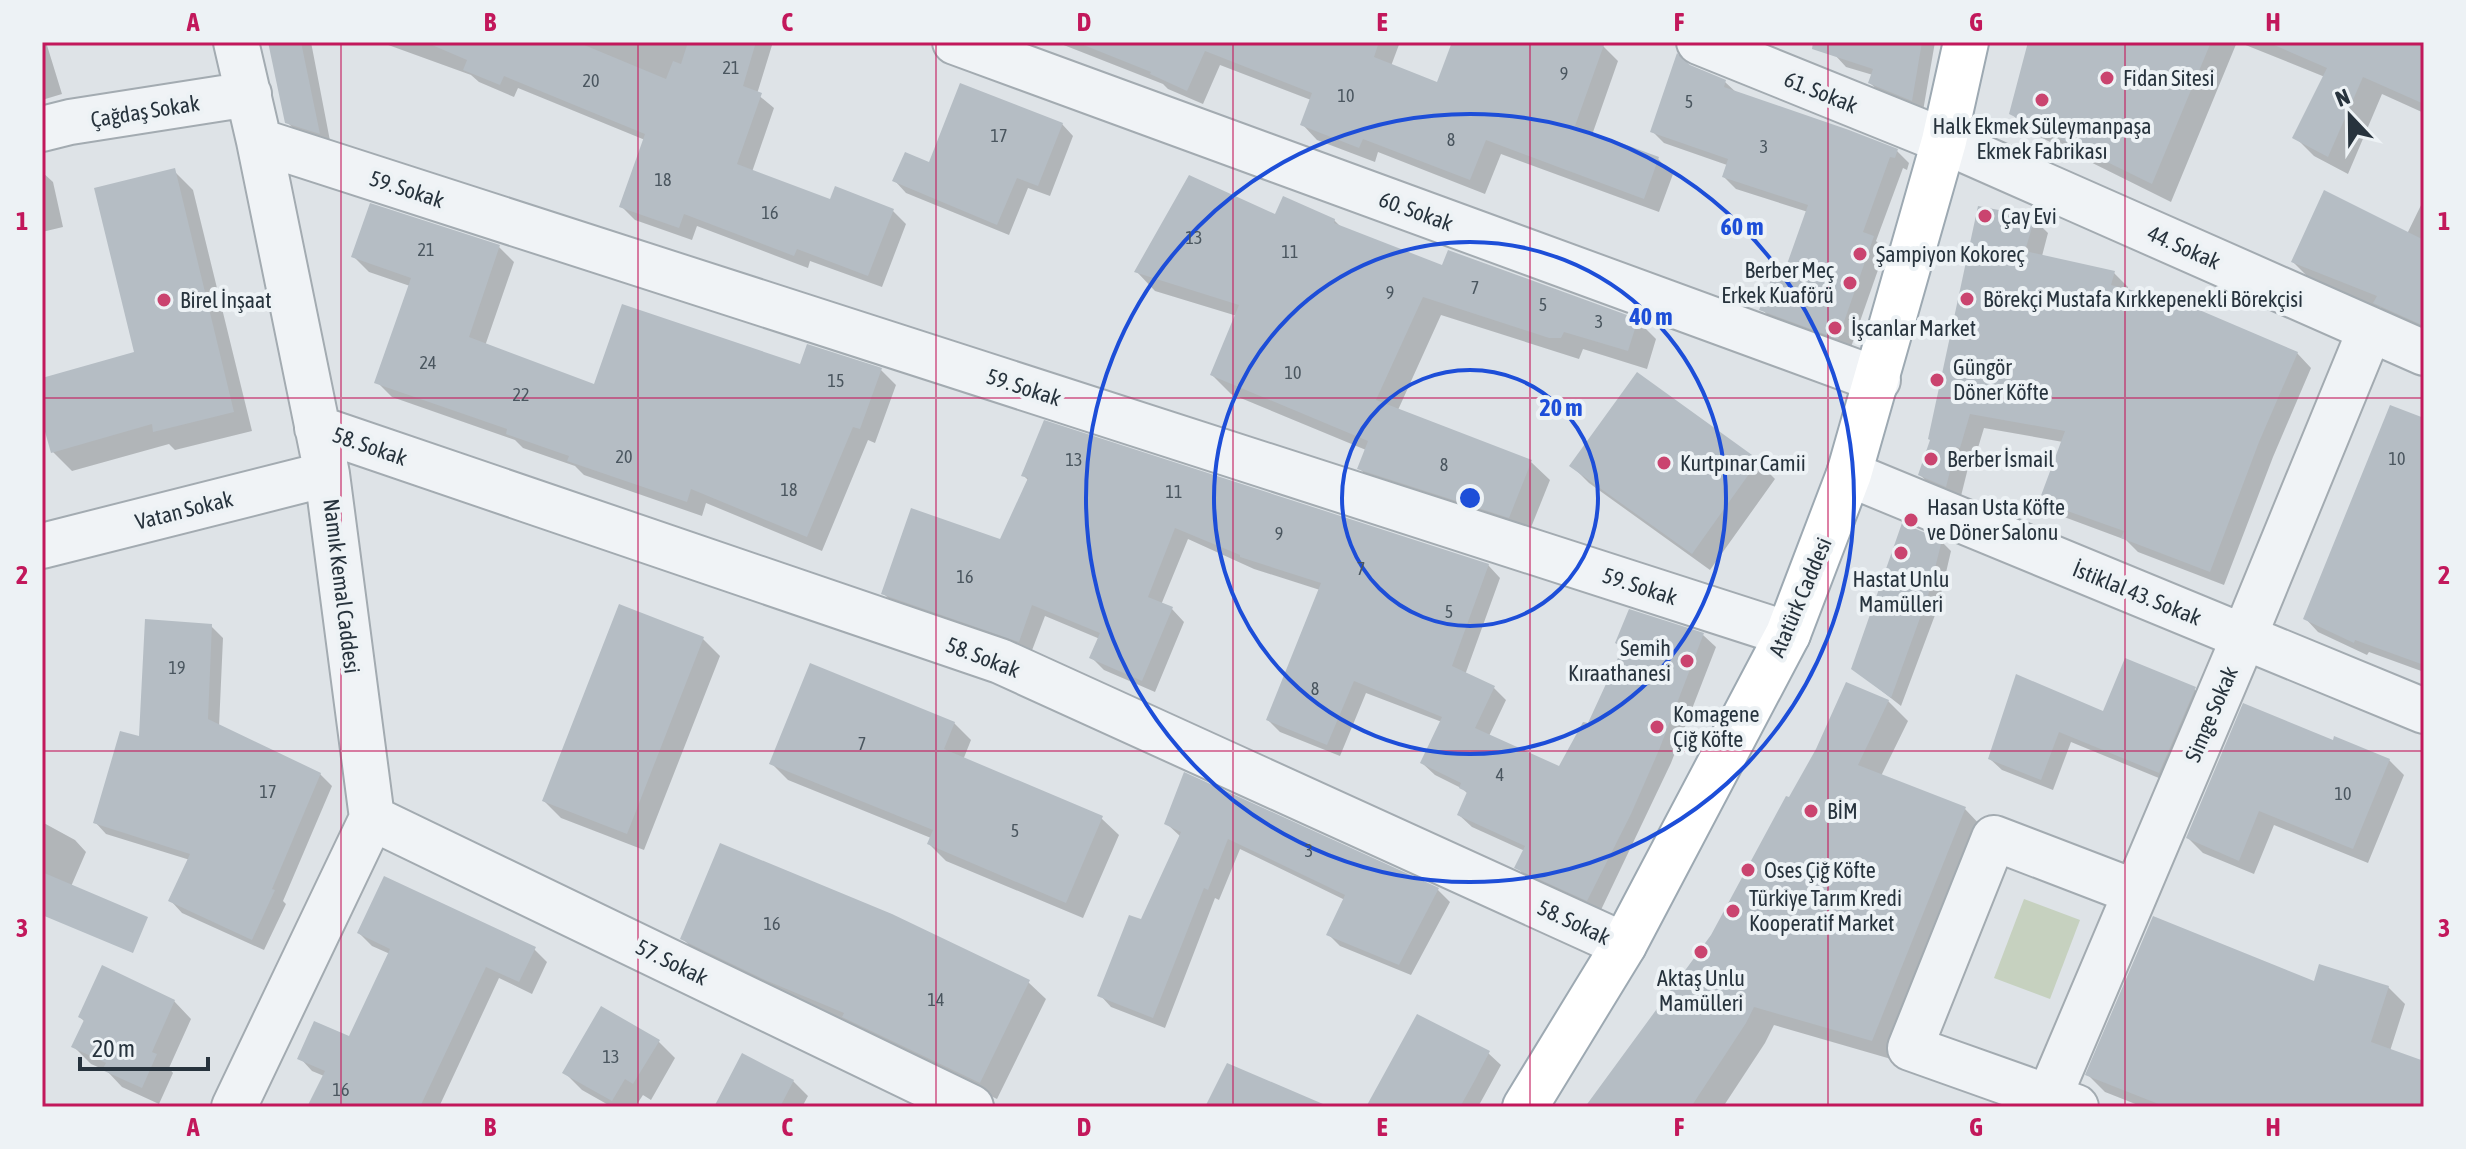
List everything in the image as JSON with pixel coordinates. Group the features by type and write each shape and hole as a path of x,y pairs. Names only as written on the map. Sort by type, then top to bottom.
{"main road":[{"name":"Atatürk Caddesi","path":"1525,1107 1624,945 1788,634 1849,474 1878,380 1944,141 1966,42"}],"street":[{"name":"Namık Kemal Caddesi","path":"236,42 327,474 372,818"},
{"name":"60. Sokak","path":"955,42 1878,380"},
{"name":"61. Sokak","path":"1699,42 1944,141"},
{"name":"Çağdaş Sokak","path":"42,129 249,94"},
{"name":"59. Sokak","path":"259,141 1788,634"},
{"name":"44. Sokak","path":"1944,141 2424,353"},
{"name":"Simge Sokak","path":"2062,1102 2135,892 2370,330"},
{"name":"58. Sokak","path":"317,428 1000,661 1624,945"},
{"name":"Vatan Sokak","path":"42,546 327,474"},
{"name":"İstiklal 43. Sokak","path":"1849,474 2424,711"},
{"path":"234,1107 372,818"},
{"name":"57. Sokak","path":"372,818 971,1107"},
{"path":"2062,1102 1910,1048 1994,838 2135,892"}],"green space":[{"path":"2024,899 2080,920 2050,999 1994,978"}],"building":[{"path":"268,42 301,42 320,134 285,123"},
{"path":"425,42 577,42 666,79 673,61 681,64 688,42 756,42 743,86 762,93 737,164 830,199 835,186 894,209 868,276 797,249 794,256 684,214 679,228 619,207 645,134 504,76 500,85 463,70 467,60"},
{"path":"1081,42 1379,42 1374,57 1437,82 1452,42 1605,42 1575,126 1659,157 1644,199 1486,140 1470,180 1363,139 1359,148 1300,125 1312,93 1205,51 1187,91"},
{"path":"1813,42 1922,42 1912,101 1868,83 1873,69 1812,49"},
{"name":"Fidan Sitesi","path":"2028,42 2211,42 2152,184 2009,114"},
{"path":"2267,42 2424,42 2424,104 2363,77 2328,157 2292,138 2327,68"},
{"path":"1677,53 1690,65 1726,80 1724,87 1898,149 1895,158 1890,157 1863,232 1874,236 1838,339 1759,310 1772,277 1781,281 1808,205 1722,177 1728,159 1650,132"},
{"path":"960,83 1063,123 1038,186 1017,178 997,225 892,181 905,152 929,162"},
{"name":"Birel İnşaat","path":"175,168 234,412 153,432 152,424 51,453 42,421 42,378 134,352 94,188"},
{"path":"1189,175 1275,214 1283,196 1335,219 1334,223 1442,265 1448,250 1638,319 1628,351 1564,332 1561,338 1549,338 1423,297 1376,400 1532,460 1509,518 1357,469 1368,441 1210,375 1239,305 1134,272"},
{"path":"2324,190 2424,240 2424,326 2373,303 2377,296 2291,262"},
{"path":"370,203 500,245 469,337 594,384 622,304 800,364 807,344 882,368 860,429 853,427 807,537 691,489 687,502 567,461 569,456 506,434 507,429 374,383 411,278 351,257"},
{"path":"1978,206 2035,217 2025,251 2115,271 2111,285 2183,303 2298,352 2259,442 2210,572 2121,538 2124,531 2039,501 2065,431 1970,414 1960,448 1956,447 1946,487 1918,475 1930,440"},
{"name":"Kurtpınar Camii","path":"1637,372 1759,460 1692,554 1569,466"},
{"path":"2390,405 2424,418 2424,665 2355,640 2354,643 2303,619"},
{"path":"1044,420 1489,564 1452,666 1495,686 1475,728 1559,766 1583,722 1588,723 1623,647 1615,643 1629,609 1704,633 1659,750 1587,901 1514,868 1525,846 1457,815 1467,792 1459,788 1461,783 1420,763 1442,717 1354,681 1327,745 1266,720 1321,583 1240,557 1175,528 1148,597 1173,607 1142,681 1089,658 1100,633 1032,605 1019,642 881,594 911,508 1000,539 1028,478 1021,476"},
{"path":"1902,523 1942,540 1928,596 1891,698 1851,669"},
{"path":"619,604 704,637 627,834 542,801"},
{"path":"145,619 212,624 208,719 321,773 252,940 168,901 190,854 93,823 120,731 139,736"},
{"path":"2125,658 2196,687 2159,773 2059,732 2041,780 1988,759 2016,674 2103,711"},
{"path":"810,663 955,722 944,749 1103,816 1066,903 927,844 933,830 769,764"},
{"path":"1846,682 1889,700 1858,765 1966,807 1872,1041 1754,1007 1691,1107 1585,1107 1711,935 1786,796 1789,797 1816,749"},
{"path":"2243,703 2333,740 2334,736 2390,759 2353,849 2259,811 2239,861 2186,838"},
{"path":"1184,772 1439,888 1399,965 1326,935 1345,895 1228,839 1208,890 1204,888 1153,1018 1097,996 1129,915 1141,919 1181,832 1164,824"},
{"path":"720,843 892,914 1030,980 980,1083 842,1017 844,1013 765,980 680,939"},
{"path":"42,872 148,917 133,953 42,915"},
{"path":"384,876 536,947 519,982 486,967 420,1107 307,1107 325,1071 297,1059 314,1021 349,1036 390,949 357,933"},
{"path":"2153,916 2314,981 2319,964 2389,986 2371,1042 2424,1061 2424,1107 2166,1107 2085,1075"},
{"path":"102,965 175,1000 152,1052 157,1054 142,1088 102,1070 106,1063 71,1047 84,1020 78,1017"},
{"path":"601,1006 660,1040 633,1084 625,1079 612,1101 562,1073"},
{"path":"1417,1014 1490,1051 1475,1080 1460,1107 1366,1107"},
{"path":"742,1053 794,1080 780,1107 714,1107"},
{"path":"1227,1063 1330,1107 1205,1107"}],"place":[{"name":"Fidan Sitesi","path":"2107,78"},
{"name":"Halk Ekmek Süleymanpaşa Ekmek Fabrikası","path":"2042,100"},
{"name":"Çay Evi","path":"1985,216"},
{"name":"Şampiyon Kokoreç","path":"1860,254"},
{"name":"Berber Meç Erkek Kuaförü","path":"1850,283"},
{"name":"Börekçi Mustafa Kırkkepenekli Börekçisi","path":"1967,299"},
{"name":"Birel İnşaat","path":"164,300"},
{"name":"İşcanlar Market","path":"1835,328"},
{"name":"Güngör Döner Köfte","path":"1937,380"},
{"name":"Berber İsmail","path":"1931,459"},
{"name":"Kurtpınar Camii","path":"1664,463"},
{"name":"Hasan Usta Köfte ve Döner Salonu","path":"1911,520"},
{"name":"Hastat Unlu Mamülleri","path":"1901,553"},
{"name":"Semih Kıraathanesi","path":"1687,661"},
{"name":"Komagene Çiğ Köfte","path":"1657,727"},
{"name":"BİM","path":"1811,811"},
{"name":"Oses Çiğ Köfte","path":"1748,870"},
{"name":"Türkiye Tarım Kredi Kooperatif Market","path":"1733,911"},
{"name":"Aktaş Unlu Mamülleri","path":"1701,952"}]}
